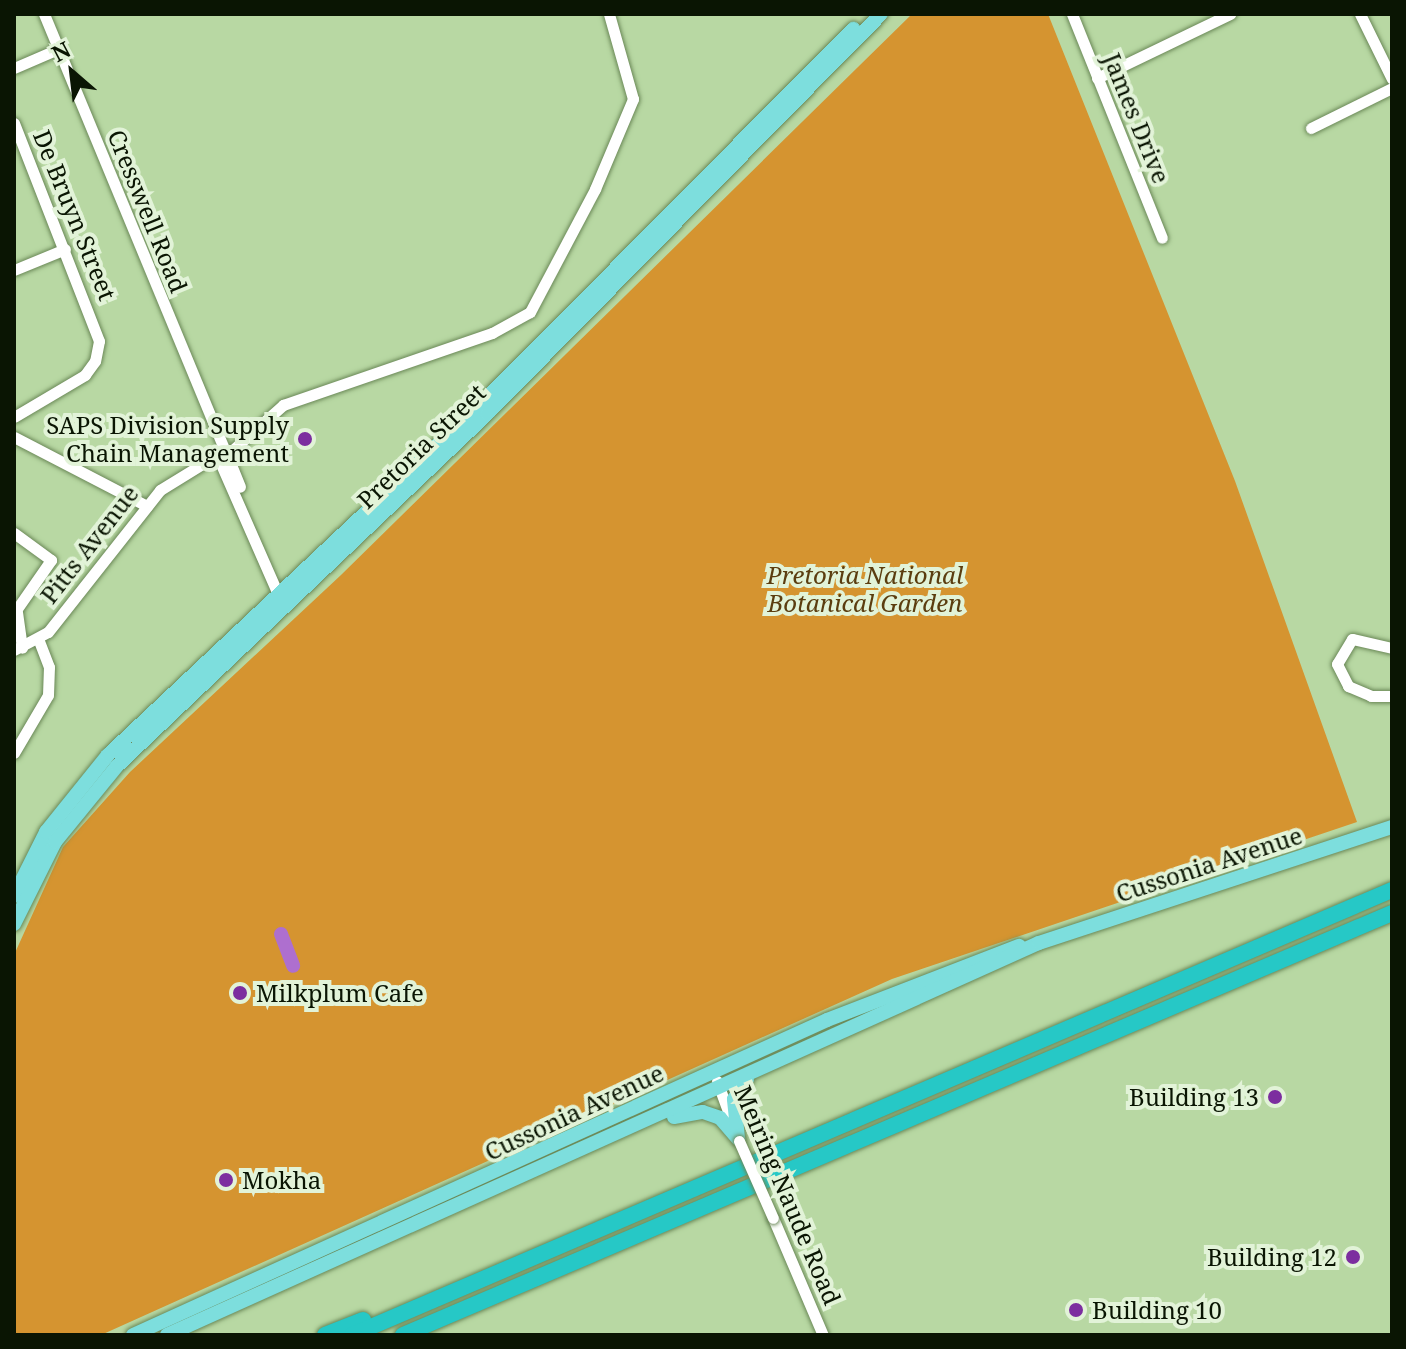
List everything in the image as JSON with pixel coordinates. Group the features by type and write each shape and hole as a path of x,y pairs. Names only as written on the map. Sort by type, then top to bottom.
{"highway":[{"path":"352,1335 1392,890"},
{"path":"403,1335 1392,913"},
{"path":"325,1335 721,1172 787,1150"},
{"path":"412,1335 483,1301"}],"main road":[{"name":"Pretoria Street","path":"14,924 74,814 117,766 868,14"},
{"name":"Pretoria Street","path":"14,896 62,808 108,755 283,599 688,214 881,14"},
{"name":"Cussonia Avenue","path":"133,1335 931,976 1392,827"},
{"name":"Cussonia Avenue","path":"167,1335 1039,943"},
{"path":"738,1140 736,1090 775,1064"},
{"path":"613,1136 698,1111 720,1118 738,1140"}],"street":[{"name":"Cresswell Road","path":"44,14 283,599"},
{"path":"222,456 283,405 492,333 530,312 595,189 633,99 609,14"},
{"name":"James Drive","path":"1072,14 1162,238"},
{"path":"1097,78 1230,14"},
{"path":"1360,14 1392,79"},
{"path":"14,68 58,49"},
{"path":"1311,128 1392,88"},
{"name":"De Bruyn Street","path":"14,123 94,323 99,349 90,369 14,417"},
{"path":"14,166 29,161"},
{"path":"14,270 65,249"},
{"path":"14,437 147,506"},
{"name":"Pitts Avenue","path":"18,649 39,641 168,483 222,456"},
{"path":"14,533 51,560 15,613 18,649"},
{"path":"1392,648 1355,638 1343,646 1337,664 1348,686 1371,696 1392,696"},
{"path":"14,753 48,695 49,667 39,641"},
{"name":"Meiring Naude Road","path":"712,1072 738,1140 823,1335"}],"green space":[{"name":"Pretoria National Botanical Garden","path":"912,14 1048,14 1235,481 1357,822 892,979 101,1335 14,1335 14,955 63,847 130,772 341,575"}],"waterway":[{"path":"281,934 293,966"}],"place":[{"name":"SAPS Division Supply Chain Management","path":"305,439"},
{"name":"Milkplum Cafe","path":"240,993"},
{"name":"Building 13","path":"1275,1097"},
{"name":"Mokha","path":"226,1180"},
{"name":"Building 12","path":"1353,1257"},
{"name":"Building 10","path":"1076,1310"}]}
